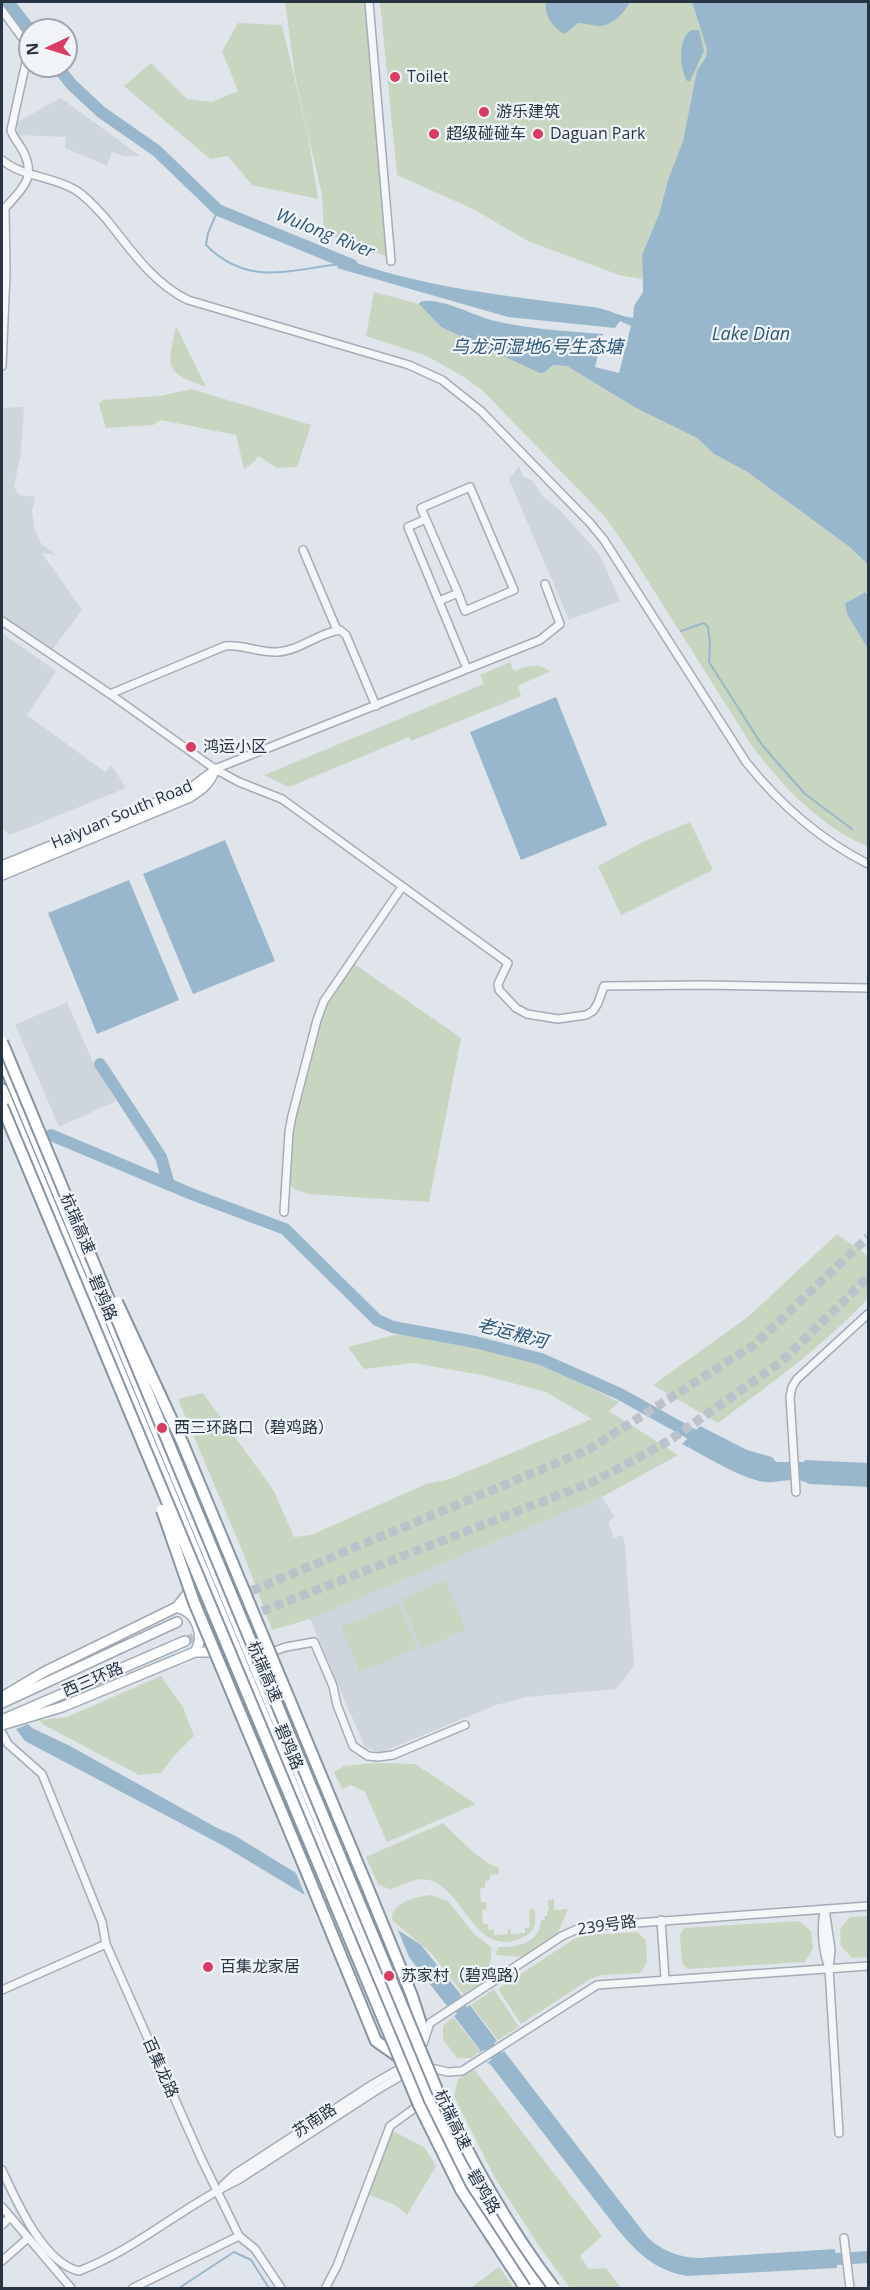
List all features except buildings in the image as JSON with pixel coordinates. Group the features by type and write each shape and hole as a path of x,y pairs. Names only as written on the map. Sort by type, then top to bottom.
{"highway":[{"name":"杭瑞高速","path":"2,1042 437,2090 495,2203 554,2289"},
{"name":"碧鸡路","path":"2,1059 252,1659 414,2065 428,2109 470,2190 534,2289"},
{"name":"碧鸡路","path":"2,1089 224,1622 414,2065 491,2207 546,2289"},
{"name":"杭瑞高速","path":"2,1106 419,2106 461,2190 525,2289"},
{"path":"45,1147 183,1444 412,1996 421,2024 414,2065 376,2041 194,1602 129,1413"}],"main road":[{"name":"Haiyuan South Road","path":"2,866 190,789 215,769"},
{"name":"Haiyuan South Road","path":"2,875 190,797 202,790 210,781 215,769"},
{"path":"177,1607 188,1593 200,1563"},
{"path":"177,1607 185,1610 194,1619 201,1639 195,1652"},
{"path":"2,1697 44,1672 177,1607 219,1608 232,1611 207,1644 195,1652 62,1707 2,1725"},
{"name":"西三环路","path":"2,1703 177,1622"},
{"name":"西三环路","path":"2,1720 185,1641"},
{"path":"195,1652 225,1652 239,1657"}],"street":[{"path":"369,2 392,261"},
{"path":"2,10 26,43 28,53 11,130 26,158 29,174 24,187 4,208 6,273 2,366"},
{"path":"2,160 29,174 65,185 82,195 98,210 155,278 178,295 188,300 409,365 442,380 465,396 495,424 604,540 740,753 764,784 783,805 817,834 868,864"},
{"path":"470,487 514,590 465,611 458,593 422,508 470,487"},
{"path":"426,519 408,527 467,669"},
{"path":"303,550 337,630"},
{"path":"215,769 540,640 560,624 545,584"},
{"path":"439,601 458,593"},
{"path":"2,621 215,769 238,782 282,799 508,963 498,984 499,990 516,1008 526,1014 558,1019 586,1015 594,1011 604,986 868,988"},
{"path":"110,694 225,646 243,646 266,652 287,651 337,630 346,635 376,706"},
{"path":"284,1212 288,1132 317,1020 324,1001 334,985 402,887"},
{"path":"796,1492 790,1397 792,1387 796,1379 868,1314"},
{"path":"252,1659 286,1647 314,1642 333,1686 337,1705 353,1746 368,1756 393,1755 465,1725"},
{"name":"百集龙路","path":"2,1733 8,1744 42,1774 102,1922 106,1944 217,2190"},
{"name":"239号路","path":"414,2065 430,2023 576,1929 661,1920 868,1906"},
{"path":"825,1909 822,1926 824,1951 829,1968 839,2133"},
{"path":"661,1920 665,1979"},
{"path":"2,1990 106,1944"},
{"path":"414,2065 448,2072 462,2071 597,1985 868,1966"},
{"name":"苏南路","path":"2,2170 26,2221 40,2240 63,2265 79,2271 129,2247 217,2190 235,2174 373,2084 414,2065"},
{"path":"327,2288 390,2126 419,2106"},
{"path":"217,2190 239,2236 255,2249 281,2289"},
{"path":"2,2207 71,2289"},
{"path":"2,2225 10,2217"},
{"path":"133,2289 239,2236"},
{"path":"2,2261 28,2238"},
{"path":"844,2238 850,2289"}],"shaded area":[{"path":"61,98 140,156 124,156 112,152 107,166 65,148 66,137 18,135 17,122"},
{"path":"24,407 21,452 14,487 19,495 35,497 32,511 35,531 42,545 57,555 42,553 82,610 52,650 2,616 2,408"},
{"path":"519,466 523,476 533,481 543,497 559,509 600,555 620,601 569,620 509,479"},
{"path":"2,633 56,671 27,715 105,772 111,765 126,788 10,835 2,828"},
{"path":"67,1002 94,1065 116,1101 59,1127 15,1025"},
{"path":"602,1497 615,1517 608,1522 614,1538 622,1535 625,1544 634,1666 616,1689 526,1697 496,1705 380,1753 365,1747 310,1619"}],"green space":[{"path":"285,2 364,2 388,257 324,233 322,195 295,76"},
{"name":"Daguan Park","path":"380,2 692,2 707,48 706,57 697,70 683,141 668,180 659,214 642,255 642,279 619,275 528,241 475,210 397,175"},
{"path":"238,23 282,25 308,135 318,199 252,185 228,156 210,159 124,86 151,63 187,99 212,102 238,91 222,51"},
{"path":"374,292 419,304 441,327 545,372 553,365 567,366 636,408 697,438 714,454 746,471 851,548 868,565 868,591 845,603 847,614 868,649 868,847 818,817 776,776 752,746 629,551 605,517 483,391 464,377 427,356 366,336"},
{"path":"176,326 206,387 182,377 172,367 170,360"},
{"path":"191,389 311,425 297,467 277,468 258,456 244,469 236,435 161,420 153,425 106,428 99,404 103,400 160,396"},
{"path":"510,662 514,671 528,666 537,666 550,671 518,686 521,696 411,741 409,737 289,787 264,775 484,684 480,675"},
{"path":"690,822 713,870 621,915 598,866 643,842"},
{"path":"353,963 461,1038 429,1202 309,1194 293,1189 287,1177 292,1128 318,1021 329,995"},
{"path":"837,1234 868,1256 868,1298 815,1348 718,1423 653,1385 749,1316"},
{"path":"407,1332 540,1363 619,1402 609,1411 678,1455 602,1497 310,1619 272,1630 244,1555 178,1399 203,1393 274,1491 294,1537 311,1535 426,1484 450,1479 592,1419 546,1392 482,1375 413,1363 364,1369 348,1347"},
{"path":"445,1580 466,1629 422,1649 401,1600"},
{"path":"398,1603 417,1648 360,1672 341,1627"},
{"path":"161,1676 183,1707 194,1736 161,1773 139,1775 44,1725 39,1720 67,1717"},
{"path":"375,1763 415,1764 476,1804 387,1842 365,1792 351,1785 342,1789 334,1772 344,1766"},
{"path":"443,1823 477,1855 498,1867 499,1874 490,1875 490,1880 485,1881 485,1888 480,1888 481,1902 486,1902 487,1909 482,1910 483,1924 488,1924 488,1930 494,1930 494,1935 508,1934 508,1929 511,1934 525,1933 525,1928 530,1927 529,1911 532,1908 535,1910 535,1922 528,1935 507,1942 493,1940 482,1932 442,1886 429,1880 414,1881 389,1889 378,1884 366,1857"},
{"path":"430,1895 448,1901 474,1934 491,1947 491,1960 486,1980 464,1995 431,1953 392,1920 395,1909 400,1905 412,1899"},
{"path":"554,1899 554,1910 568,1909 558,1933 521,1957 497,1955 499,1947 520,1945 537,1934 541,1920 545,1920 544,1916 547,1916 547,1911 549,1911 548,1900"},
{"path":"868,1916 868,1957 852,1958 841,1946 840,1929 850,1917"},
{"path":"799,1921 811,1931 813,1948 805,1962 688,1969 682,1963 680,1935 684,1928"},
{"path":"637,1932 646,1940 647,1963 640,1973 602,1975 590,1979 521,2024 498,1989 574,1939 588,1935"},
{"path":"494,1989 519,2027 498,2040 471,2005"},
{"path":"453,2017 480,2051 472,2058 457,2058 443,2039 443,2026"},
{"path":"473,2068 602,2236 580,2256 589,2269 606,2268 621,2288 570,2288 541,2249 494,2176 454,2096 458,2079"},
{"path":"393,2131 424,2147 436,2166 407,2215 395,2205 367,2194 382,2151"},
{"path":"499,2267 514,2288 470,2288"}],"water":[{"path":"546,2 630,2 621,14 608,24 599,26 578,23 565,34 550,21 546,11"},
{"name":"Lake Dian","path":"692,2 868,2 868,565 851,548 746,471 714,454 697,438 636,408 567,366 553,365 540,373 441,327 419,304 427,301 436,302 491,320 518,326 603,334 595,367 619,373 631,326 620,321 615,328 508,317 337,268 340,257 370,268 433,284 593,307 633,318 634,306 643,292 642,255 659,214 668,180 683,141 697,70 706,57 707,49"},
{"path":"691,30 699,30 704,51 690,81 687,81 681,54 683,40"},
{"path":"866,592 868,649 847,614 845,603"},
{"path":"556,697 607,825 521,860 470,732"},
{"path":"225,840 275,961 193,994 143,874"},
{"path":"129,880 179,1000 97,1034 48,913"},
{"path":"700,1426 747,1450 772,1457 776,1462 804,1462 805,1460 868,1463 868,1487 809,1484 796,1480 764,1482 753,1479 682,1444"},
{"path":"28,1724 219,1829 234,1835 296,1873 305,1895 222,1845 25,1741 16,1729"},
{"path":"398,1930 421,1945 462,1996 447,2006 409,1957"},
{"path":"470,2005 497,2041 479,2053 480,2050 454,2016"},
{"path":"504,2051 648,2238 659,2246 677,2255 698,2258 835,2249 837,2268 687,2276 655,2264 638,2252 623,2235 487,2063"}],"waterway":[{"name":"Wulong River","path":"8,2 21,18"},
{"name":"Wulong River","path":"66,78 101,112 157,151 218,210 352,265"},
{"path":"218,210 208,233 206,245 237,267 253,271 286,272 340,264"},
{"path":"681,631 704,623 708,627 709,662 762,745 805,794 852,829"},
{"name":"老运粮河","path":"100,1064 161,1157 169,1185"},
{"name":"老运粮河","path":"51,1135 194,1195 285,1229 377,1320 393,1327 475,1342 541,1359 620,1394 704,1441"},
{"path":"451,1996 506,2069"},
{"path":"179,2288 234,2252 251,2260 269,2288"},
{"path":"821,2260 868,2257"}],"tunnel":[{"path":"227,1601 588,1450 754,1345 868,1237"},
{"path":"237,1621 595,1481 670,1440 781,1362 868,1277"},
{"path":"185,1641 224,1626"}],"place":[{"name":"Toilet","path":"395,77"},
{"name":"游乐建筑","path":"484,112"},
{"name":"超级碰碰车","path":"434,134"},
{"name":"Daguan Park","path":"538,134"},
{"name":"鸿运小区","path":"191,747"},
{"name":"西三环路口（碧鸡路）","path":"162,1428"},
{"name":"百集龙家居","path":"208,1967"},
{"name":"苏家村（碧鸡路）","path":"389,1976"}],"water label":[{"name":"乌龙河湿地6号生态塘","path":"537,348"}]}
